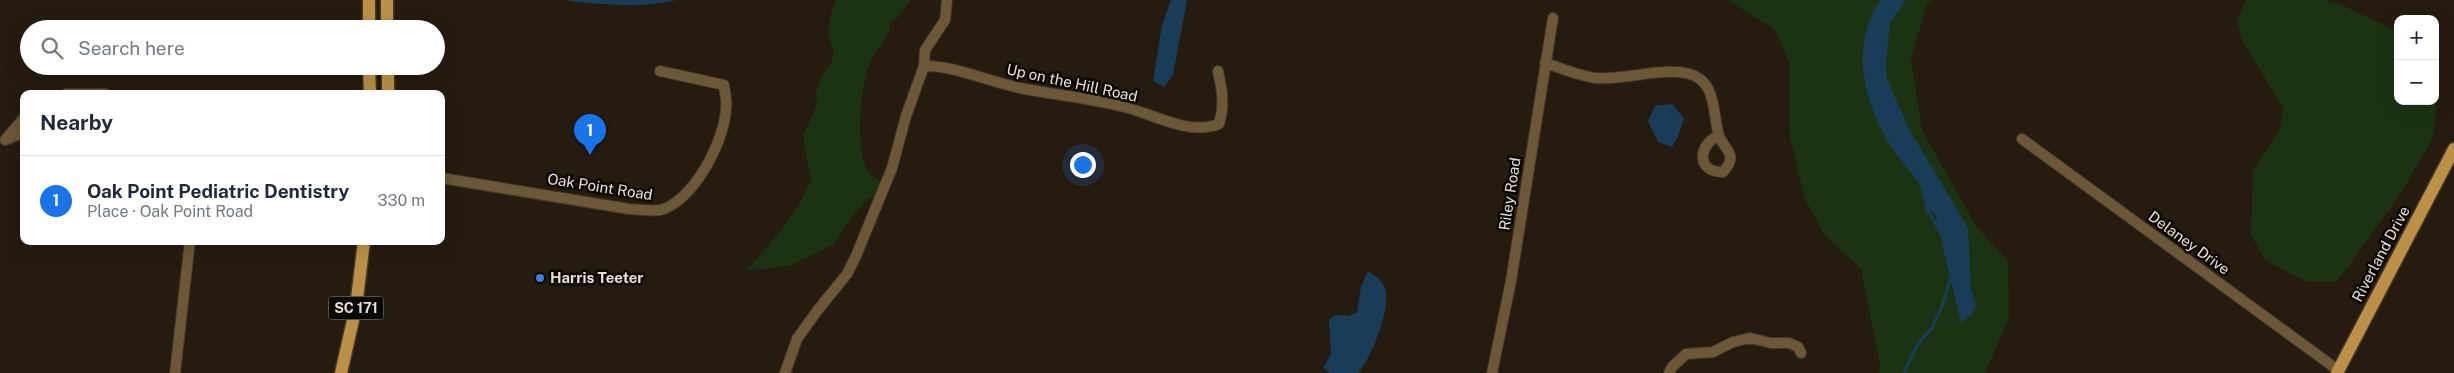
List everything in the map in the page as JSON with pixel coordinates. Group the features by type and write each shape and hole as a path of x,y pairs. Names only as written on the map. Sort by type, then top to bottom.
{"main road":[{"path":"369,0 369,20"},
{"path":"387,0 387,20"},
{"path":"369,75 370,90"},
{"path":"388,75 388,90"},
{"name":"Riverland Drive","path":"2338,372 2454,150"},
{"name":"SC 171","path":"341,373 356,307 364,245"}],"street":[{"path":"785,373 797,339 816,311 847,274 856,256 892,168 906,116 924,66 925,50 946,20 947,0"},
{"name":"Riley Road","path":"1492,373 1511,281 1553,18"},
{"path":"1545,63 1594,78 1621,79 1671,71 1689,74 1702,80 1708,90 1714,108 1718,136"},
{"name":"Up on the Hill Road","path":"924,66 939,66 1021,88 1099,101 1134,110 1159,120 1208,128 1219,124 1224,110 1224,96 1218,71"},
{"name":"Oak Point Road","path":"445,179 629,209 659,210 688,191 705,168 720,137 726,109 724,86 660,71"},
{"path":"2,142 20,122"},
{"path":"2,142 20,134"},
{"name":"Delaney Drive","path":"2022,139 2338,372"},
{"path":"175,373 190,245"},
{"path":"1669,373 1672,367 1686,354 1713,352 1733,342 1750,338 1771,343 1789,343 1798,347 1801,353"}],"green space":[{"path":"836,0 911,0 897,18 890,23 886,38 868,67 860,115 861,149 864,163 870,174 881,182 888,196 879,200 869,198 850,219 834,244 792,265 746,271 783,228 800,203 811,179 803,136 817,104 816,91 821,77 832,61 834,52 831,45 829,26"},
{"path":"1728,0 1933,0 1926,6 1911,60 1922,130 1976,226 2008,261 2009,317 1985,373 1879,373 1880,363 1861,269 1825,236 1805,199 1789,133 1789,62 1775,30"},
{"path":"2247,0 2324,0 2342,5 2394,30 2394,105 2436,105 2434,136 2401,193 2337,282 2304,281 2266,261 2251,235 2253,171 2280,129 2283,108 2242,40 2237,21"}],"water":[{"path":"565,0 676,0 665,3 621,5"},
{"path":"1171,0 1187,0 1173,75 1164,87 1153,81 1162,25"},
{"path":"1880,0 1906,0 1890,23 1886,62 1887,79 1908,127 1968,228 1971,290 1976,304 1973,313 1961,323 1935,214 1926,208 1918,182 1890,145 1873,110 1867,91 1863,54 1865,36"},
{"path":"1672,104 1684,118 1678,137 1672,147 1658,142 1648,121 1655,106"},
{"path":"1368,271 1380,280 1385,288 1386,307 1379,332 1369,356 1358,373 1330,373 1323,368 1331,354 1329,320 1335,315 1349,316 1357,312 1361,287"}],"waterway":[{"path":"1926,208 1941,233"},
{"path":"1904,373 1917,345 1932,328 1942,306 1951,276"}],"place":[{"name":"Oak Point Pediatric Dentistry","path":"590,155"},
{"name":"Harris Teeter","path":"540,278"}]}
